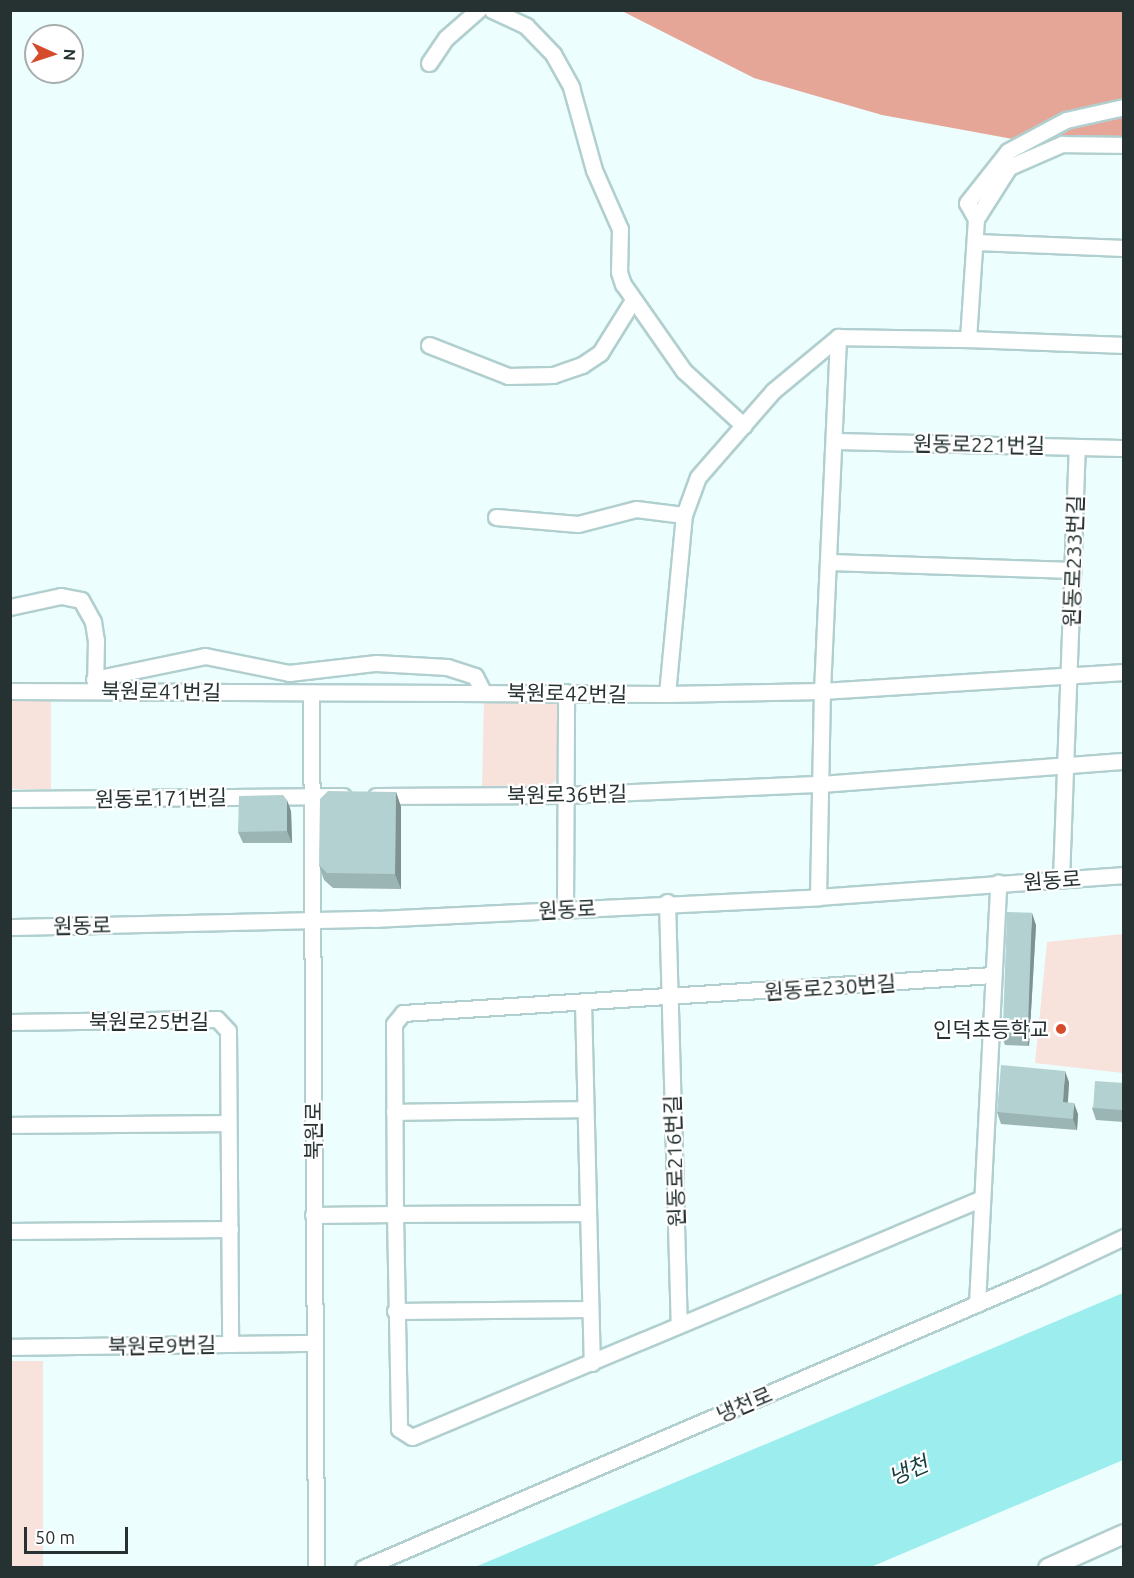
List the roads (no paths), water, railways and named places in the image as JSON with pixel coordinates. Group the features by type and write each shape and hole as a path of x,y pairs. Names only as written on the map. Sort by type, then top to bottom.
{"main road":[{"path":"1048,1568 1124,1534"}],"street":[{"path":"429,63 446,38 478,10"},
{"path":"492,10 526,26 543,40 571,87 594,170 620,229 619,272 633,300 684,370 744,426"},
{"path":"968,339 976,242 975,219 967,203 1008,151 1037,132 1066,120 1124,107"},
{"path":"975,219 1009,167 1062,144 1124,145"},
{"path":"976,242 1124,248"},
{"path":"429,345 508,376 553,375 582,365 600,353 633,300"},
{"path":"819,897 822,691 838,337"},
{"path":"668,694 684,515 698,477 773,391 838,337 1124,345"},
{"name":"원동로221번길","path":"834,441 1124,448"},
{"name":"원동로233번길","path":"1061,879 1068,765 1077,447"},
{"path":"496,517 578,525 636,509 684,515"},
{"path":"829,562 1073,570"},
{"path":"10,607 61,596 81,600 93,621 96,640 94,684 205,656 290,673 376,663 447,667 475,676 483,692"},
{"path":"822,691 1124,672"},
{"name":"북원로41번길","path":"10,691 94,684 311,695"},
{"name":"북원로42번길","path":"311,695 822,691"},
{"path":"565,909 566,692"},
{"name":"북원로","path":"311,695 316,1568"},
{"path":"822,784 1124,761"},
{"name":"북원로36번길","path":"312,796 565,795 822,784"},
{"name":"원동로171번길","path":"10,799 312,796"},
{"name":"원동로","path":"10,927 312,920 565,909 819,897 1124,875"},
{"path":"976,1304 998,883"},
{"name":"원동로216번길","path":"667,903 679,1323"},
{"name":"원동로230번길","path":"668,998 993,975"},
{"path":"668,998 403,1013 394,1024 395,1311 399,1429 412,1437 592,1363 679,1323 980,1199"},
{"path":"583,1002 592,1363"},
{"name":"북원로25번길","path":"10,1022 217,1019 228,1031 230,1344"},
{"path":"394,1112 585,1109"},
{"path":"10,1125 228,1123"},
{"path":"313,1215 588,1213"},
{"path":"10,1231 230,1229"},
{"name":"냉천로","path":"363,1568 976,1304 1124,1236"},
{"path":"395,1311 590,1309"},
{"name":"북원로9번길","path":"10,1347 314,1343"}],"water":[{"name":"냉천","path":"1123,1293 1123,1460 871,1567 475,1567"}],"place":[{"name":"인덕초등학교","path":"1061,1029"}]}
